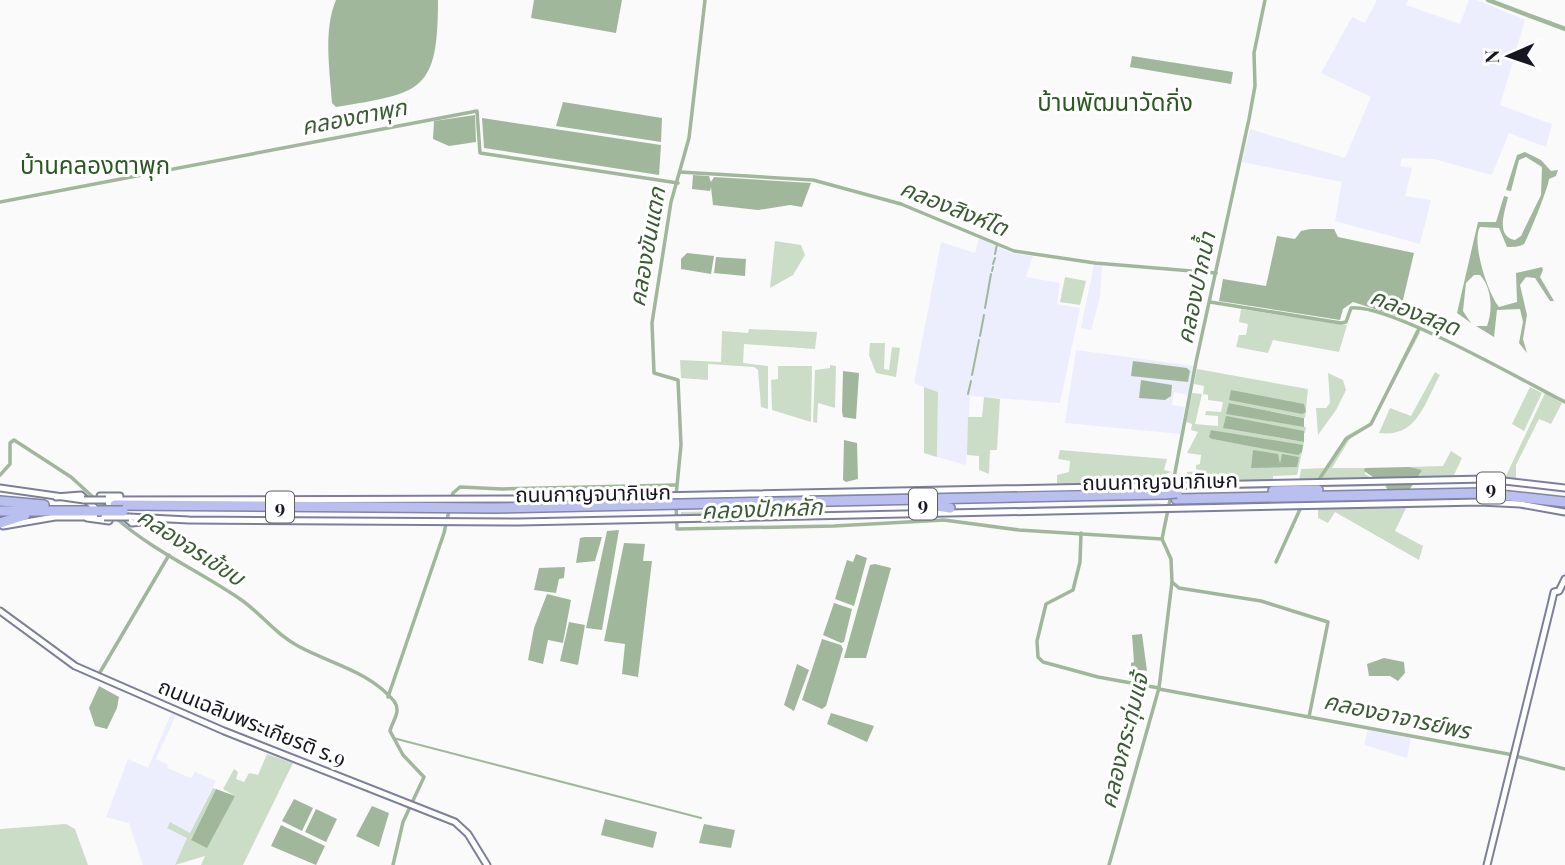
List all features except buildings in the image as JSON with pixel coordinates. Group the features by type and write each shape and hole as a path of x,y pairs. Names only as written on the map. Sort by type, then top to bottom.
{"highway":[{"name":"ถนนกาญจนาภิเษก","path":"1175,496 1382,489 1419,484 1498,488 1565,496"},
{"name":"ถนนกาญจนาภิเษก","path":"0,511 118,508 449,511 1165,496 1481,493 1565,502"},
{"name":"ถนนกาญจนาภิเษก","path":"677,507 924,504 1165,496"},
{"name":"ถนนกาญจนาภิเษก","path":"0,503 48,508"},
{"path":"924,504 950,508"},
{"path":"0,525 25,519 48,508"},
{"path":"0,517 25,519"}],"main road":[{"path":"1565,488 1502,479 1419,484 1367,481 1240,483 1176,488 1172,503 1229,506 1492,503 1565,512"},
{"path":"1175,496 1213,485"},
{"path":"677,507 1142,486 1165,496 1229,506"},
{"path":"1142,486 1145,489 1169,490 1166,504 1147,505 1145,508"},
{"path":"0,488 23,489 94,508 118,508 163,519"},
{"path":"25,519 85,517 109,522 81,495 56,497"},
{"path":"449,511 100,496 132,523 163,519 677,507 1145,508 1165,496"},
{"path":"118,508 149,498"},
{"path":"85,517 94,508"},
{"path":"1487,865 1555,592 1559,591 1565,579"},
{"name":"ถนนเฉลิมพระเกียรติ ร.9","path":"0,612 83,672 211,729 422,809 454,824 465,832 485,865"}],"shaded area":[{"path":"336,0 438,0 434,54 428,71 419,83 388,97 336,107 332,103 328,51 330,24"},
{"path":"534,0 622,0 616,33 531,18"},
{"path":"1377,0 1408,0 1406,5 1460,24 1469,0 1477,0 1525,20 1500,105 1552,124 1546,147 1509,133 1492,175 1434,159 1402,158 1400,166 1412,168 1405,196 1431,200 1420,244 1335,221 1342,182 1242,162 1250,129 1345,158 1371,97 1321,73 1352,17 1365,23"},
{"path":"1132,56 1233,72 1231,84 1130,67"},
{"path":"563,102 662,118 661,142 556,126"},
{"path":"475,115 476,142 449,146 433,139 434,121"},
{"path":"482,118 661,145 659,175 484,148"},
{"path":"1525,152 1541,160 1551,171 1558,170 1556,176 1549,179 1526,241 1520,246 1507,247 1499,228 1480,227 1478,244 1486,280 1499,307 1517,302 1516,273 1542,267 1540,277 1554,301 1550,301 1535,278 1526,277 1520,285 1527,315 1523,339 1527,353 1519,343 1523,322 1520,309 1497,310 1494,337 1476,326 1487,326 1490,313 1489,293 1480,275 1474,275 1466,283 1463,311 1471,323 1457,313 1478,222 1496,222 1504,196 1508,197 1503,229 1509,238 1515,240 1521,236 1541,195 1542,167 1526,157 1519,160 1511,191 1506,190 1517,155"},
{"path":"693,175 709,176 711,182 714,177 811,183 802,207 790,205 758,210 713,205 711,187 710,191 692,189"},
{"path":"1334,229 1338,237 1414,253 1399,317 1353,302 1343,309 1340,320 1219,301 1223,279 1266,286 1277,236 1295,239 1301,231"},
{"path":"979,238 1011,253 1033,256 1026,277 1060,283 1057,304 1080,308 1060,403 970,396 966,465 937,457 938,392 914,383 941,242 975,253"},
{"path":"775,241 801,245 805,255 793,275 770,288"},
{"path":"687,253 714,256 711,274 681,269 681,259"},
{"path":"716,257 746,259 745,276 714,273"},
{"path":"1094,264 1102,265 1100,297 1091,330 1081,328"},
{"path":"1065,277 1086,281 1080,305 1060,302"},
{"path":"1241,309 1347,325 1339,352 1273,340 1268,353 1236,347 1239,335 1246,335 1248,324 1239,322"},
{"path":"749,329 817,332 815,349 744,344 743,363 768,366 768,409 761,407 758,370 754,367 708,364 708,380 681,378 680,360 721,362 722,331 748,333"},
{"path":"1416,330 1420,333 1371,426 1351,437 1332,468 1365,468 1365,474 1385,486 1188,490 1235,485 1369,482 1367,478 1299,481 1301,469 1325,468 1346,436 1370,423"},
{"path":"870,343 885,343 884,369 889,370 892,347 900,348 896,377 876,373 869,355"},
{"path":"1076,350 1194,366 1188,395 1174,392 1172,405 1185,407 1180,434 1065,423"},
{"path":"1133,361 1187,368 1190,371 1188,382 1131,376"},
{"path":"830,365 836,366 835,408 818,403 817,423 813,422 815,370 830,368"},
{"path":"778,366 812,366 811,422 772,410 771,380 778,379"},
{"path":"1197,369 1308,389 1305,418 1230,403 1227,414 1306,427 1305,433 1224,428 1304,442 1297,475 1273,476 1273,481 1188,483 1187,472 1202,471 1196,469 1201,455 1187,453 1198,432 1191,430 1192,424 1186,422 1192,393 1202,394 1195,424 1218,426 1218,416 1205,415 1206,411 1221,412 1223,402 1208,400 1208,395 1203,394 1204,386 1194,384","holes":["1212,430 1303,446 1292,453 1212,439"]},
{"path":"843,371 859,373 856,419 843,417"},
{"path":"1435,372 1440,375 1418,417 1402,430 1379,433 1390,408 1411,416"},
{"path":"1328,373 1343,380 1346,390 1318,435 1316,408 1326,408 1330,403"},
{"path":"1141,380 1172,385 1171,396 1165,400 1139,398"},
{"path":"924,387 938,392 937,457 924,453"},
{"path":"1530,387 1542,393 1524,431 1512,424"},
{"path":"1231,390 1304,404 1306,412 1302,414 1229,400"},
{"path":"1545,393 1562,403 1551,424 1539,419 1516,465 1516,478 1505,478"},
{"path":"984,397 1000,399 997,450 990,450 989,474 979,470 979,456 967,455 968,417 982,417"},
{"path":"1229,403 1304,418 1304,427 1226,414"},
{"path":"1226,416 1304,431 1304,442 1223,428"},
{"path":"1211,430 1303,445 1302,452 1298,455 1212,439 1209,437"},
{"path":"844,440 857,443 858,479 846,482 843,480"},
{"path":"1060,450 1167,459 1164,470 1172,472 1147,479 1109,480 1106,484 1057,485 1057,475 1069,472 1070,461 1058,459"},
{"path":"1253,450 1278,454 1280,464 1282,454 1299,457 1297,467 1251,468"},
{"path":"1451,451 1462,458 1453,477 1416,478 1416,470 1409,467 1443,466"},
{"path":"1409,467 1422,470 1408,492 1389,492 1385,485 1364,471 1365,468"},
{"path":"1136,487 1168,490 682,499 682,497"},
{"path":"1484,496 1565,506 1565,509 1512,501 1186,504"},
{"path":"1165,503 1141,506 869,511"},
{"path":"1407,506 1395,531 1423,546 1419,560 1335,512 1328,523 1318,518 1318,507"},
{"path":"798,510 833,513 681,516 681,512"},
{"path":"619,530 602,630 586,628 607,531"},
{"path":"602,537 595,561 576,563 580,538"},
{"path":"624,543 645,544 643,561 652,561 638,677 622,674 625,644 604,641"},
{"path":"856,554 867,558 854,606 835,599 847,560 853,562"},
{"path":"870,565 891,568 866,658 844,658"},
{"path":"565,567 564,578 559,579 556,593 534,590 539,568"},
{"path":"547,594 571,600 563,643 548,640 543,664 528,660 534,628"},
{"path":"834,603 852,609 844,642 841,643 823,635"},
{"path":"569,622 585,625 578,665 560,661"},
{"path":"1142,634 1147,671 1142,670 1139,681 1131,675 1131,663 1134,662 1132,635"},
{"path":"822,639 841,645 843,649 826,706 822,709 802,700"},
{"path":"1384,658 1404,662 1405,673 1398,681 1390,676 1369,676 1367,664"},
{"path":"797,664 809,670 794,711 784,705"},
{"path":"99,686 119,697 107,729 95,726 89,708"},
{"path":"831,713 874,726 867,742 827,724"},
{"path":"171,714 176,715 156,759 168,765 167,768 191,778 195,772 216,781 190,833 170,823 167,827 187,838 175,865 143,865 129,823 106,817 128,759 148,768"},
{"path":"1368,730 1411,738 1407,758 1364,745"},
{"path":"267,754 293,763 243,865 201,865 205,856 175,865 187,838 167,828 170,822 190,833 213,788 216,789 191,840 235,796 223,789 234,769 238,772 236,779 244,782 249,773 258,775"},
{"path":"216,789 235,796 207,848 191,840"},
{"path":"294,799 313,808 302,831 282,821"},
{"path":"372,806 389,813 379,847 356,836"},
{"path":"316,809 337,819 326,842 305,832"},
{"path":"605,819 657,832 653,848 601,835"},
{"path":"66,824 75,829 88,865 0,865 0,829"},
{"path":"704,824 735,830 731,848 699,843"},
{"path":"281,825 325,846 316,865 271,846"}],"waterway":[{"name":"คลองขันแตก","path":"676,496 681,445 678,380 654,373 652,323 671,202 689,138 705,0"},
{"name":"คลองปากน้ำ","path":"1172,488 1196,362 1249,119 1255,86 1254,53 1265,0"},
{"path":"1488,0 1565,29"},
{"name":"คลองตาพุก","path":"0,202 477,111 480,153 678,183"},
{"name":"คลองสิงห์โต","path":"680,172 813,180 901,204 1014,251 1095,263 1216,273"},
{"path":"995,254 997,244"},
{"path":"993,264 995,258"},
{"path":"992,271 993,267"},
{"path":"985,308 991,274"},
{"name":"คลองสลุด","path":"1210,302 1341,323 1346,322 1351,308 1369,310 1424,330 1565,402"},
{"path":"980,336 984,315"},
{"path":"1320,478 1346,439 1371,424 1419,329"},
{"path":"972,375 979,340"},
{"path":"968,394 971,381"},
{"name":"คลองจรเข้ขบ","path":"0,475 10,464 10,443 14,440 71,477 105,508"},
{"name":"คลองปักหลัก","path":"388,697 444,533 453,493 460,487 502,489 676,485"},
{"name":"คลองกระทุ่มแจ้","path":"1109,865 1159,688 1172,582 1171,559 1162,539 1171,495"},
{"name":"คลองปักหลัก","path":"676,504 677,529 834,526 944,520 1019,530 1162,539"},
{"path":"1276,562 1301,507"},
{"name":"คลองจรเข้ขบ","path":"116,518 161,551 240,599 290,641 361,675 394,701 397,713 390,731 403,755 424,777 403,822 393,865"},
{"path":"1081,533 1080,562 1073,590 1046,604 1037,641 1038,657 1043,662 1098,677 1159,688"},
{"path":"99,674 169,555"},
{"name":"คลองอาจารย์พร","path":"1172,582 1179,588 1261,601 1328,622 1309,717 1508,754 1565,769"},
{"path":"1159,689 1309,717"},
{"path":"393,738 701,818"}],"district":[{"name":"บ้านพัฒนาวัดกิ่ง","path":"1115,103"},
{"name":"บ้านคลองตาพุก","path":"95,166"}]}
